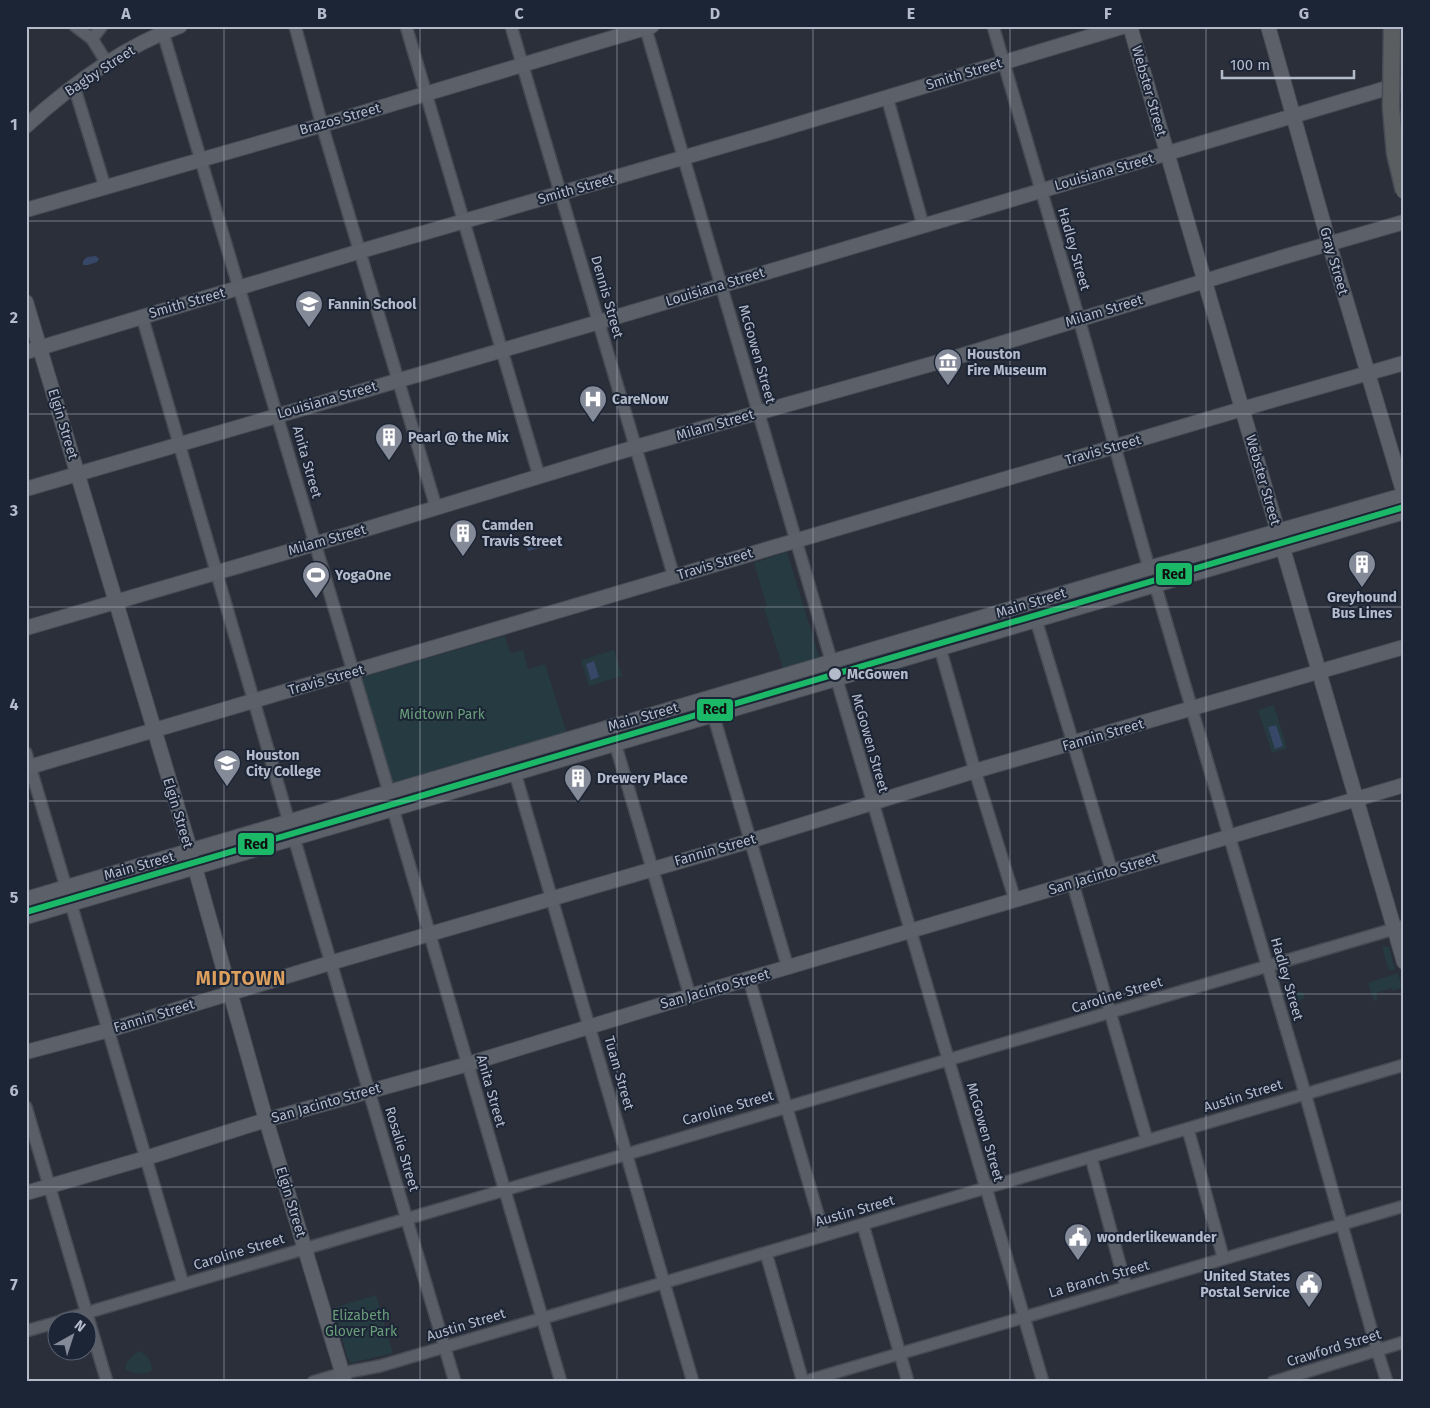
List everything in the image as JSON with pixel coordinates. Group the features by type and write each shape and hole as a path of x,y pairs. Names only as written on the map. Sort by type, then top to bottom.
{"highway":[{"path":"1392,26 1391,108 1396,152 1404,191"}],"main road":[{"name":"Bagby Street","path":"26,126 74,86 107,63 162,29 180,26"},
{"name":"Smith Street","path":"26,352 361,251 683,158 1125,26"},
{"name":"Webster Street","path":"1130,26 1356,799 1399,928 1404,962"},
{"name":"Gray Street","path":"1268,26 1328,243 1404,495"},
{"name":"Brazos Street","path":"26,210 322,125 648,27"},
{"name":"Louisiana Street","path":"26,489 277,414 599,322 1404,83"},
{"name":"Milam Street","path":"26,628 374,527 636,447 960,356 1328,243 1404,222"},
{"name":"Elgin Street","path":"26,302 195,867 266,1120 344,1378"},
{"name":"Travis Street","path":"28,763 353,672 1242,409 1404,363"},
{"name":"Main Street","path":"26,899 1148,568 1404,495"},
{"name":"Main Street","path":"26,917 1404,512"},
{"name":"Fannin Street","path":"26,1052 109,1030 330,962 429,935 552,897 750,840 975,771 1404,647"},
{"name":"San Jacinto Street","path":"26,1193 266,1120 468,1064 690,996 1404,785"}],"street":[{"path":"75,26 92,39 107,63"},
{"path":"92,39 102,26"},
{"path":"295,26 322,125 436,507"},
{"path":"406,26 539,476"},
{"name":"Dennis Street","path":"512,26 674,577"},
{"name":"Hadley Street","path":"993,26 1079,319 1148,568"},
{"name":"McGowen Street","path":"648,27 683,158 720,285 1043,1382"},
{"name":"Anita Street","path":"162,29 389,792"},
{"path":"74,86 104,187"},
{"path":"887,97 923,225"},
{"path":"142,316 289,822"},
{"name":"Hadley Street","path":"1155,584 1305,1093 1387,1382"},
{"path":"1036,620 1112,872"},
{"path":"940,648 975,771 1015,900"},
{"path":"714,714 788,968"},
{"path":"615,743 690,996"},
{"path":"28,763 66,887"},
{"name":"Tuam Street","path":"516,773 693,1382"},
{"name":"Anita Street","path":"393,809 561,1382"},
{"name":"Rosalie Street","path":"294,838 455,1382"},
{"path":"1073,884 1147,1140"},
{"path":"71,904 183,1284"},
{"name":"Caroline Street","path":"98,1311 627,1153 1399,928"},
{"path":"749,979 824,1235"},
{"name":"Austin Street","path":"313,1382 344,1378 1404,1065"},
{"path":"26,1108 86,1310"},
{"path":"1188,1129 1223,1257"},
{"path":"1091,1157 1126,1287"},
{"name":"La Branch Street","path":"803,1382 1223,1257 1404,1206"},
{"path":"863,1225 908,1382"},
{"path":"766,1253 803,1382"},
{"path":"26,1331 48,1325"},
{"name":"Crawford Street","path":"1273,1382 1404,1342"},
{"path":"98,1351 107,1382"}],"green space":[{"path":"787,552 820,660 784,671 764,608 767,607 754,563"},
{"name":"Midtown Park","path":"505,636 510,653 523,650 528,669 545,664 568,737 395,786 390,780 361,680 366,676"},
{"path":"614,650 622,676 589,686 581,660"},
{"path":"1274,705 1287,748 1272,753 1258,710"},
{"path":"1382,947 1389,947 1395,970 1389,971"},
{"path":"1398,973 1402,987 1393,991 1392,988 1376,993 1378,999 1374,1001 1368,983"},
{"path":"1291,987 1299,992 1303,992 1305,998 1293,1004 1289,988"},
{"name":"Elizabeth Glover Park","path":"376,1295 393,1353 351,1363 348,1359 333,1308"},
{"path":"138,1351 144,1353 150,1360 152,1369 150,1372 137,1374 125,1370 126,1363"}],"water":[{"path":"96,256 99,259 97,262 83,265 83,261 87,257"},
{"path":"544,537 547,546 528,551 525,542"},
{"path":"594,661 599,677 591,680 586,664"},
{"path":"1276,725 1283,746 1275,749 1268,727"}],"transit line":[{"name":"Red","path":"26,912 1404,507"}],"place":[{"name":"Fannin School","path":"309,328"},
{"name":"Houston Fire Museum","path":"948,386"},
{"name":"CareNow","path":"593,423"},
{"name":"Pearl @ the Mix","path":"389,461"},
{"name":"Camden Travis Street","path":"463,557"},
{"name":"Greyhound Bus Lines","path":"1362,588"},
{"name":"YogaOne","path":"316,599"},
{"name":"McGowen","path":"835,674"},
{"name":"Houston City College","path":"227,787"},
{"name":"Drewery Place","path":"578,802"},
{"name":"wonderlikewander","path":"1078,1261"},
{"name":"United States Postal Service","path":"1309,1308"}],"district":[{"name":"MIDTOWN","path":"241,978"}]}
